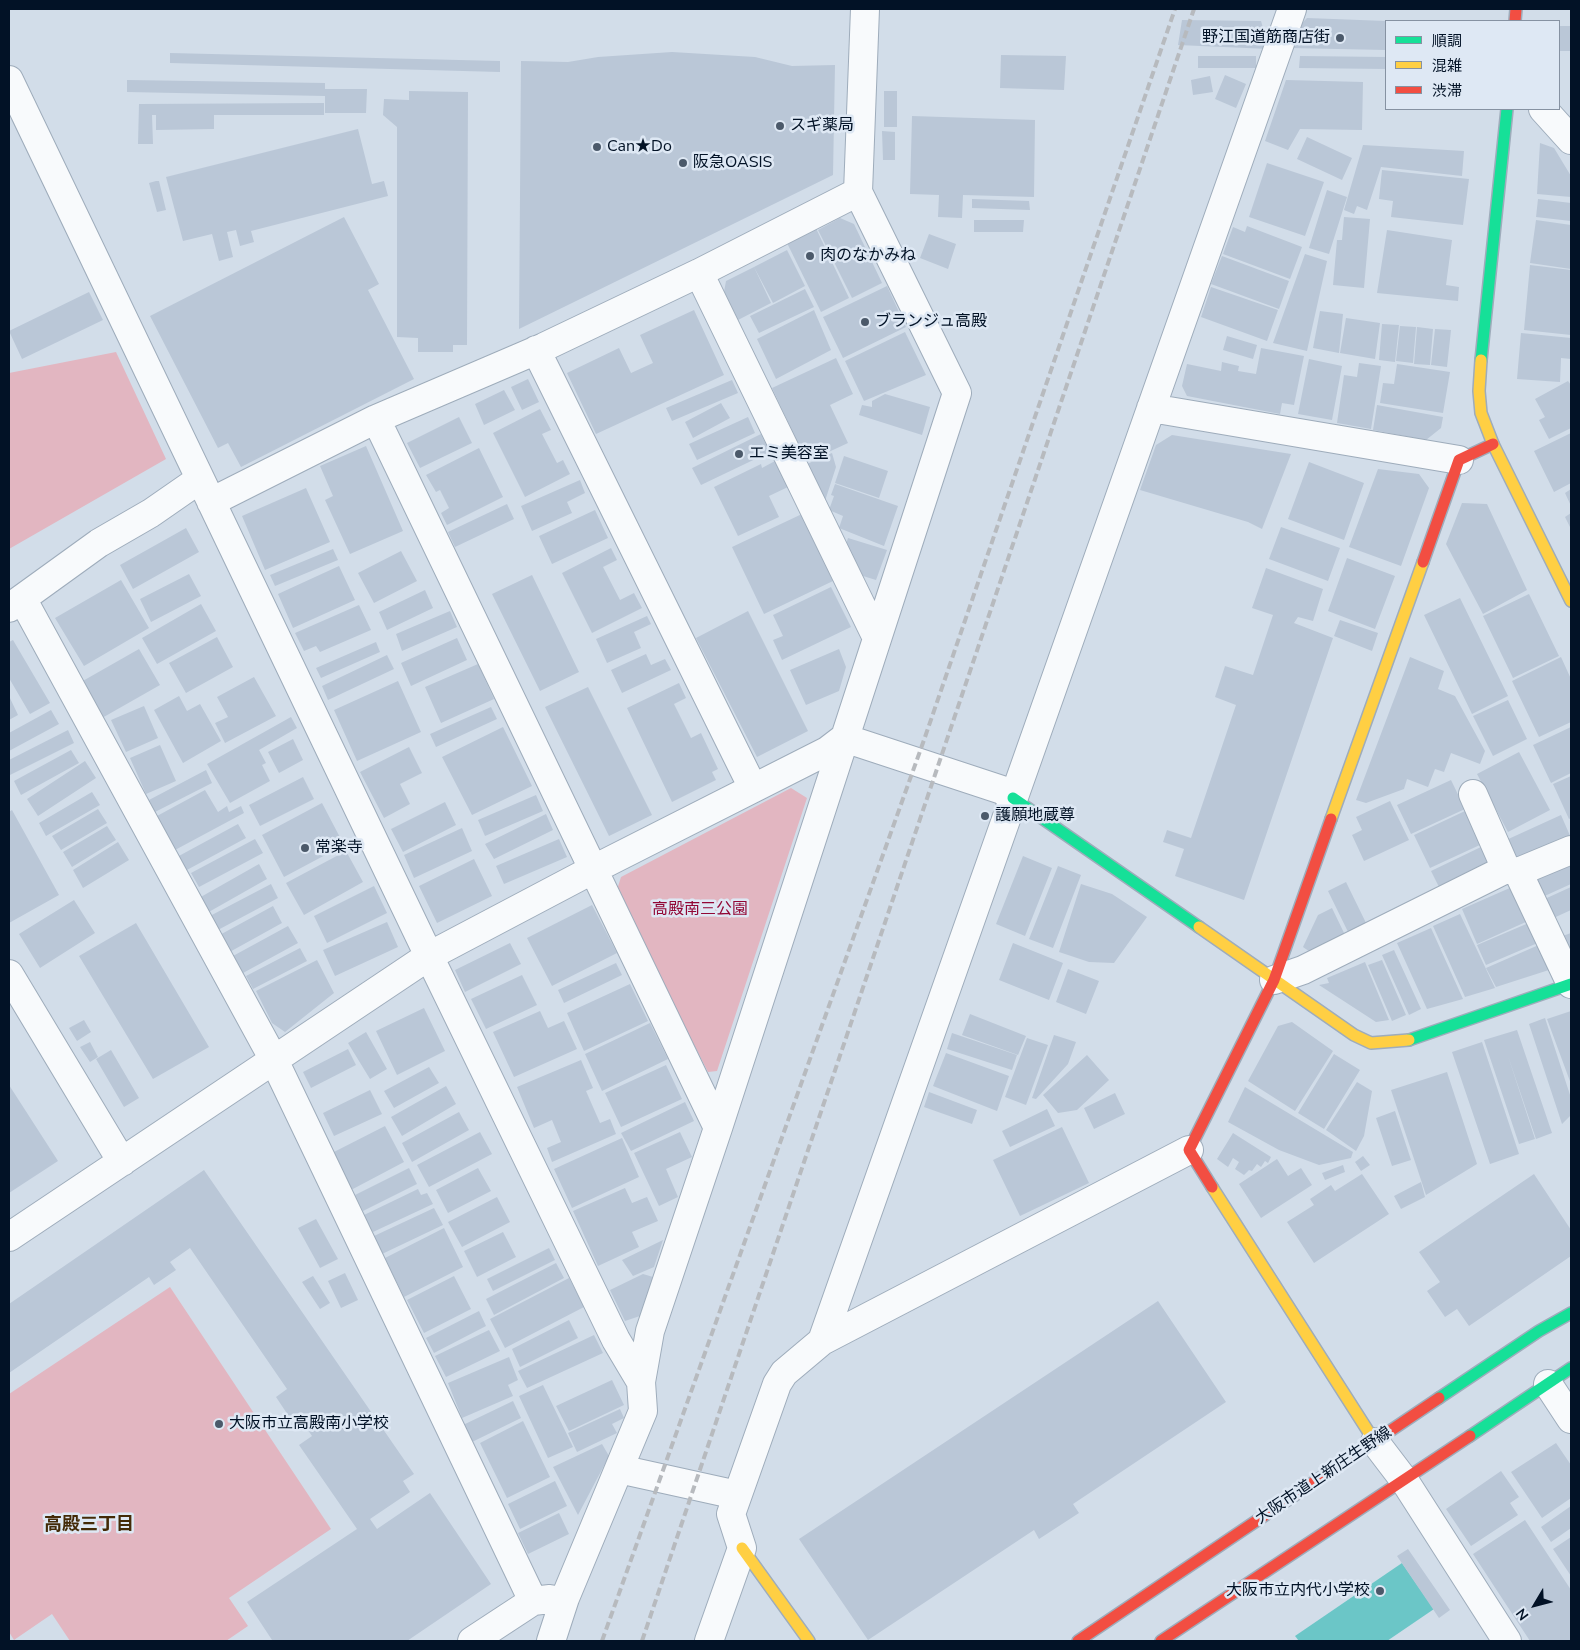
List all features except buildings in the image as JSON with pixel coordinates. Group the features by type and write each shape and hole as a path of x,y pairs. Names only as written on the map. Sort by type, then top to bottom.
{"street":[{"path":"551,1641 564,1598 643,1411 641,1382 650,1331 957,393 858,192 865,9"},
{"path":"822,1341 1292,9"},
{"path":"9,80 428,956 616,1340 641,1382"},
{"path":"1507,110 1479,391 1481,413 1493,444 1571,601"},
{"path":"1544,110 1571,140"},
{"path":"533,1600 274,1060 16,604 99,543 151,513 536,350 699,273 858,192"},
{"path":"699,273 877,638"},
{"path":"536,350 752,788"},
{"path":"1151,408 1459,460 1493,444"},
{"path":"376,419 718,1128"},
{"path":"810,1641 742,1548 731,1514 777,1384 784,1373 822,1341 1189,1150 1274,980 1459,460"},
{"path":"9,1237 428,956 592,870 827,751 844,738"},
{"path":"844,738 1002,790 1354,1035 1371,1043 1406,1041 1571,984 1473,794"},
{"path":"1274,980 1303,970 1512,871 1571,850"},
{"path":"9,974 122,1162"},
{"path":"1189,1150 1375,1442 1404,1480 1507,1641"},
{"name":"大阪市道上新庄生野線","path":"1078,1641 1539,1331 1571,1313"},
{"path":"1161,1641 1571,1368"},
{"path":"1548,1384 1571,1419"},
{"path":"619,1469 737,1495"},
{"path":"709,1641 742,1548"},
{"path":"472,1641 533,1600 564,1598"}],"green space":[{"path":"116,352 166,459 9,549 9,373"},
{"name":"高殿南三公園","path":"791,788 807,798 717,1071 708,1072 616,893 621,877"},
{"path":"170,1287 331,1529 229,1598 248,1626 226,1641 70,1641 52,1614 14,1640 9,1632 9,1394"}],"shaded area":[{"path":"1402,1563 1434,1609 1387,1641 1299,1641 1295,1636"}],"railway":[{"path":"602,1641 924,740 1175,9"},
{"path":"642,1641 1194,9"}],"traffic: fast":[{"path":"1481,360 1507,110"},
{"path":"1013,798 1199,927"},
{"path":"1409,1040 1571,984"},
{"path":"1439,1398 1539,1331 1571,1313"},
{"path":"1470,1436 1571,1368"}],"traffic: slow":[{"path":"1481,360 1479,391 1481,413 1493,444 1571,601"},
{"path":"1331,819 1423,562"},
{"path":"1199,927 1354,1035 1371,1043 1409,1040"},
{"path":"1212,1187 1375,1442"},
{"path":"742,1548 809,1641"}],"traffic: jam":[{"path":"1515,20 1516,9"},
{"path":"1423,562 1459,460 1493,444"},
{"path":"1212,1187 1189,1150 1274,980 1331,819"},
{"path":"1078,1641 1439,1398"},
{"path":"1161,1641 1470,1436"}],"place":[{"name":"野江国道筋商店街","path":"1340,38"},
{"name":"スギ薬局","path":"780,126"},
{"name":"Can★Do","path":"597,147"},
{"name":"阪急OASIS","path":"683,163"},
{"name":"肉のなかみね","path":"810,256"},
{"name":"ブランジュ高殿","path":"865,322"},
{"name":"エミ美容室","path":"739,454"},
{"name":"護願地蔵尊","path":"985,816"},
{"name":"常楽寺","path":"305,848"},
{"name":"大阪市立高殿南小学校","path":"219,1424"},
{"name":"大阪市立内代小学校","path":"1380,1591"}],"district":[{"name":"高殿三丁目","path":"89,1526"}]}
